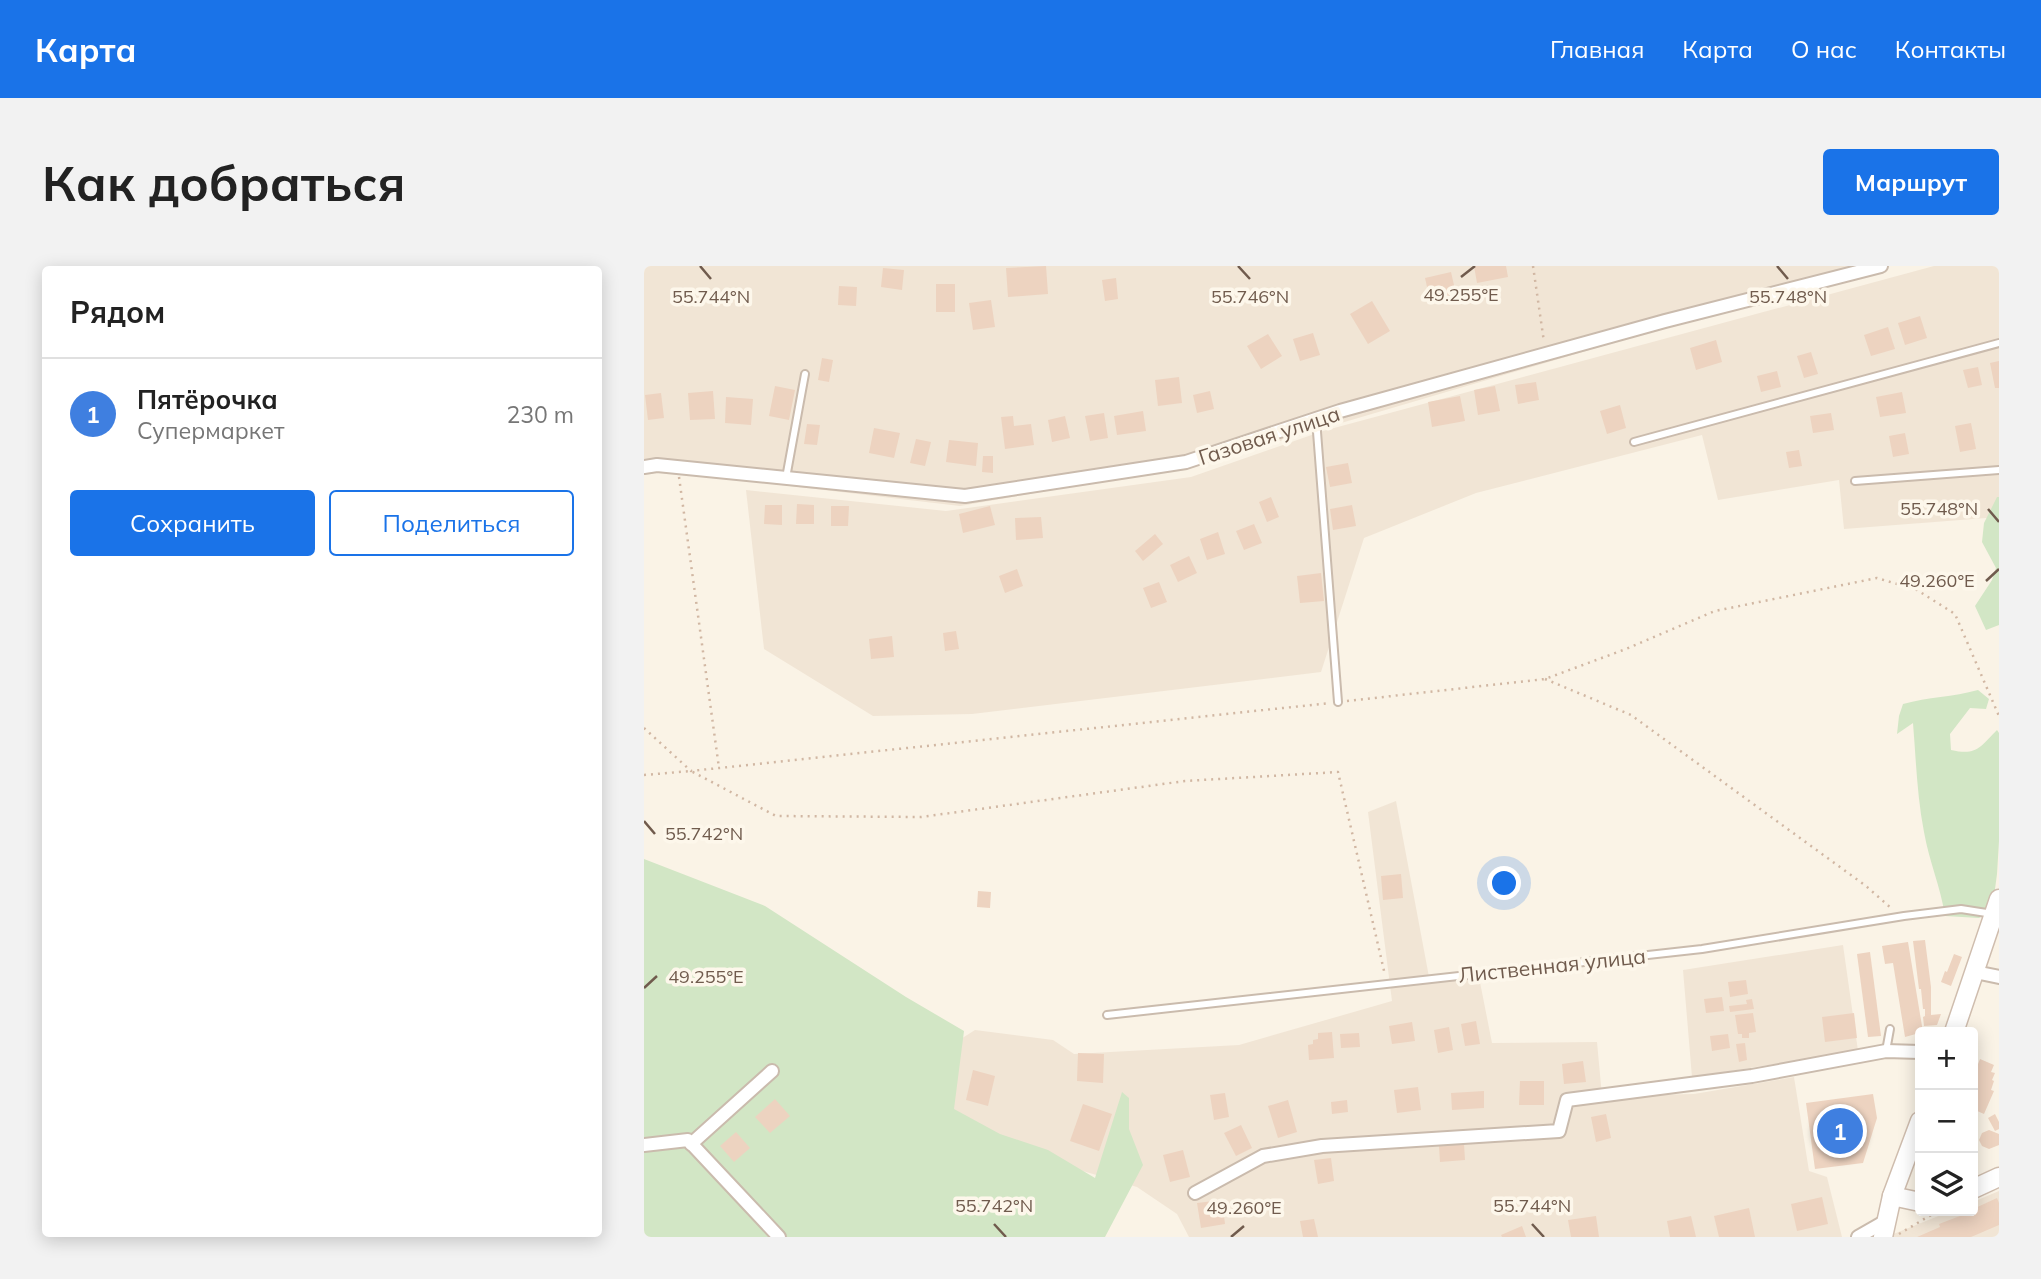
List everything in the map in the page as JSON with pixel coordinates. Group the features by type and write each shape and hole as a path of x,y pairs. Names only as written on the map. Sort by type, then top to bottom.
{"street":[{"name":"Газовая улица","path":"644,467 657,465 965,496 1185,462 1316,419 1546,354 1861,268 1881,266"},
{"path":"1956,1027 1997,906"},
{"path":"1975,972 1999,977"},
{"path":"1195,1193 1263,1156 1322,1146 1559,1131 1567,1100 1752,1076 1886,1051 1915,1052"},
{"path":"691,1143 772,1071"},
{"path":"1858,1237 1885,1229 1892,1196 1915,1134"},
{"path":"644,1145 688,1140 779,1237"},
{"path":"1978,1187 1999,1177"},
{"path":"1892,1196 1915,1201"}],"lane":[{"path":"1634,442 1999,343"},
{"path":"786,478 805,374"},
{"path":"1316,419 1338,702"},
{"path":"1855,481 1999,470"},
{"name":"Лиственная улица","path":"1107,1015 1702,949 1904,916 1997,906"},
{"path":"1886,1051 1890,1029"}],"path":[{"path":"1533,266 1546,354"},
{"path":"677,467 719,768"},
{"path":"644,775 1545,680 1715,611 1878,578 1917,590 1955,614 1999,716"},
{"path":"1545,680 1631,715 1866,886 1896,913 1904,916"},
{"path":"644,728 691,771 776,816 921,817 1185,781 1338,772 1387,983"},
{"path":"1897,1237 1928,1216"}],"shaded area":[{"path":"644,266 1874,266 1202,464 960,506 663,471 644,473"},
{"path":"1934,266 1999,266 1999,517 1844,529 1839,480 1718,500 1702,435 1476,493 1364,538 1321,672 972,714 873,716 764,649 746,490 946,511 1191,477 1323,431"},
{"path":"1396,801 1429,977 1478,972 1492,1043 1597,1042 1602,1096 1694,1094 1794,1077 1809,1171 1827,1177 1842,1237 1189,1237 1177,1214 1137,1187 975,1139 940,1104 934,1056 975,1030 1053,1040 1074,1054 1239,1045 1392,1001 1368,812"},
{"path":"1843,945 1858,1051 1692,1077 1683,970"},
{"path":"1999,1191 1999,1237 1886,1237 1938,1216 1978,1216 1978,1200"}],"green space":[{"path":"1997,497 1999,625 1986,630 1975,606 1992,580 1996,568 1982,542 1984,523"},
{"path":"1978,690 1989,699 1986,709 1970,708 1950,734 1951,750 1972,751 1997,730 1999,733 1999,841 1993,904 1979,918 1945,916 1926,843 1913,723 1897,734 1899,716 1903,704"},
{"path":"644,859 765,906 964,1031 954,1109 1000,1134 1048,1150 1095,1178 1122,1092 1129,1098 1129,1129 1143,1165 1105,1237 644,1237"}],"building":[{"path":"1046,266 1048,294 1008,297 1006,268"},
{"path":"1474,266 1506,266 1508,277 1477,283"},
{"path":"883,268 904,270 902,290 881,287"},
{"path":"1451,272 1456,294 1430,300 1425,278"},
{"path":"1116,278 1118,299 1105,301 1102,280"},
{"path":"936,284 955,284 955,312 936,312"},
{"path":"839,286 857,287 856,306 838,305"},
{"path":"991,300 995,327 973,330 969,303"},
{"path":"1372,301 1390,331 1368,344 1350,314"},
{"path":"1920,316 1927,338 1905,345 1898,323"},
{"path":"1888,327 1895,349 1871,356 1864,335"},
{"path":"1313,333 1320,355 1300,361 1293,339"},
{"path":"1268,334 1282,356 1261,369 1247,346"},
{"path":"1716,340 1722,362 1696,370 1690,348"},
{"path":"1811,352 1818,374 1804,378 1797,356"},
{"path":"822,358 833,360 829,382 818,380"},
{"path":"1999,361 1999,388 1995,388 1990,363"},
{"path":"1978,367 1982,385 1968,388 1963,370"},
{"path":"1777,371 1781,387 1761,392 1757,376"},
{"path":"1179,377 1182,403 1158,406 1155,380"},
{"path":"1536,382 1539,400 1518,404 1515,385"},
{"path":"775,386 795,390 789,420 769,416"},
{"path":"1495,386 1500,411 1478,415 1474,390"},
{"path":"713,391 715,419 690,420 688,393"},
{"path":"1210,391 1214,409 1197,413 1193,395"},
{"path":"1902,392 1906,413 1880,417 1876,397"},
{"path":"661,393 664,418 648,420 645,395"},
{"path":"1460,396 1465,421 1432,427 1428,402"},
{"path":"726,397 753,399 751,425 725,423"},
{"path":"1620,405 1626,428 1607,434 1600,411"},
{"path":"1143,411 1146,431 1117,435 1114,416"},
{"path":"1104,413 1108,438 1090,441 1085,416"},
{"path":"1831,413 1834,430 1813,433 1810,416"},
{"path":"1013,416 1014,426 1031,424 1034,445 1005,449 1001,417"},
{"path":"1065,416 1070,438 1052,442 1048,420"},
{"path":"1971,423 1976,449 1960,452 1955,426"},
{"path":"807,424 820,425 817,445 804,444"},
{"path":"874,428 900,433 894,458 869,453"},
{"path":"1905,433 1909,454 1893,457 1889,436"},
{"path":"916,439 931,442 925,466 910,463"},
{"path":"949,440 978,443 976,466 946,462"},
{"path":"1799,450 1802,466 1789,468 1786,452"},
{"path":"983,456 993,456 993,473 982,472"},
{"path":"1348,463 1352,483 1330,487 1326,467"},
{"path":"1271,497 1279,517 1267,522 1259,502"},
{"path":"797,504 814,505 814,524 796,524"},
{"path":"765,505 782,505 782,525 764,524"},
{"path":"1352,505 1356,526 1333,530 1330,509"},
{"path":"831,506 849,506 848,526 831,526"},
{"path":"990,506 995,525 963,533 959,514"},
{"path":"1041,517 1043,538 1016,540 1015,518"},
{"path":"1254,524 1262,543 1244,550 1236,531"},
{"path":"1218,532 1225,554 1207,560 1200,539"},
{"path":"1155,534 1163,544 1143,561 1135,551"},
{"path":"1189,556 1197,573 1178,582 1170,565"},
{"path":"1017,569 1023,586 1005,593 999,576"},
{"path":"1321,573 1324,601 1300,603 1297,576"},
{"path":"1159,582 1167,602 1151,608 1143,588"},
{"path":"956,631 959,649 945,651 943,633"},
{"path":"892,636 894,657 871,659 869,639"},
{"path":"1401,874 1403,898 1383,900 1381,876"},
{"path":"978,891 991,892 990,908 977,907"},
{"path":"1925,940 1931,987 1931,1015 1941,1014 1937,1025 1924,1026 1925,1009 1919,989 1913,941"},
{"path":"1908,942 1922,1027 1915,1027 1915,1034 1905,1037 1893,963 1885,964 1882,946"},
{"path":"1870,952 1881,1036 1868,1037 1857,954"},
{"path":"1954,954 1962,957 1951,986 1941,982"},
{"path":"1746,980 1748,994 1730,997 1728,982"},
{"path":"1722,997 1724,1011 1706,1013 1704,999"},
{"path":"1752,999 1754,1009 1730,1012 1729,1006 1747,1004 1746,1000"},
{"path":"1753,1013 1756,1032 1749,1033 1749,1038 1742,1038 1742,1034 1738,1034 1735,1015"},
{"path":"1854,1013 1857,1038 1825,1042 1822,1017"},
{"path":"1476,1021 1480,1044 1465,1046 1461,1024"},
{"path":"1412,1022 1415,1041 1392,1044 1389,1026"},
{"path":"1449,1027 1453,1050 1438,1053 1434,1030"},
{"path":"1332,1032 1334,1058 1309,1060 1308,1045 1318,1039 1318,1033"},
{"path":"1359,1033 1360,1047 1341,1048 1340,1034"},
{"path":"1728,1034 1730,1048 1712,1051 1710,1036"},
{"path":"1745,1043 1747,1060 1739,1062 1736,1044"},
{"path":"1078,1053 1104,1054 1103,1083 1077,1081"},
{"path":"1980,1059 1994,1065 1991,1072 1995,1073 1991,1090 1994,1091 1984,1114 1978,1111"},
{"path":"1583,1061 1586,1082 1564,1084 1562,1064"},
{"path":"973,1070 995,1076 988,1106 966,1100"},
{"path":"1520,1081 1544,1081 1544,1105 1519,1105"},
{"path":"1418,1087 1421,1110 1397,1113 1394,1090"},
{"path":"1484,1091 1484,1108 1452,1110 1451,1093"},
{"path":"1225,1093 1229,1117 1214,1120 1210,1095"},
{"path":"1873,1094 1877,1118 1863,1163 1815,1169 1806,1103"},
{"path":"775,1099 790,1116 770,1133 755,1117"},
{"path":"1288,1100 1297,1132 1278,1138 1268,1106"},
{"path":"1347,1100 1348,1112 1332,1114 1331,1102"},
{"path":"1083,1104 1112,1114 1099,1151 1070,1141"},
{"path":"1606,1114 1611,1138 1596,1142 1591,1117"},
{"path":"1995,1114 1999,1129 1995,1131 1988,1118"},
{"path":"1241,1125 1252,1148 1236,1156 1224,1133"},
{"path":"1989,1130 1999,1134 1999,1145 1989,1149 1982,1146 1979,1140 1982,1133"},
{"path":"736,1132 750,1148 734,1162 720,1146"},
{"path":"1464,1144 1465,1160 1440,1162 1439,1146"},
{"path":"1183,1150 1190,1177 1170,1182 1163,1155"},
{"path":"1331,1158 1334,1181 1318,1184 1314,1160"},
{"path":"1822,1197 1828,1224 1797,1231 1791,1204"},
{"path":"1997,1198 1999,1225 1971,1237 1917,1237 1960,1216 1978,1216 1978,1207"},
{"path":"1222,1200 1225,1224 1201,1228 1197,1203"},
{"path":"1749,1208 1755,1237 1719,1237 1714,1216"},
{"path":"1596,1216 1599,1237 1571,1237 1568,1220"},
{"path":"1691,1216 1696,1237 1670,1237 1667,1221"},
{"path":"1314,1219 1318,1237 1303,1237 1300,1221"},
{"path":"1522,1226 1526,1237 1501,1235"}],"place":[{"name":"Пятёрочка","path":"1840,1131"}]}
